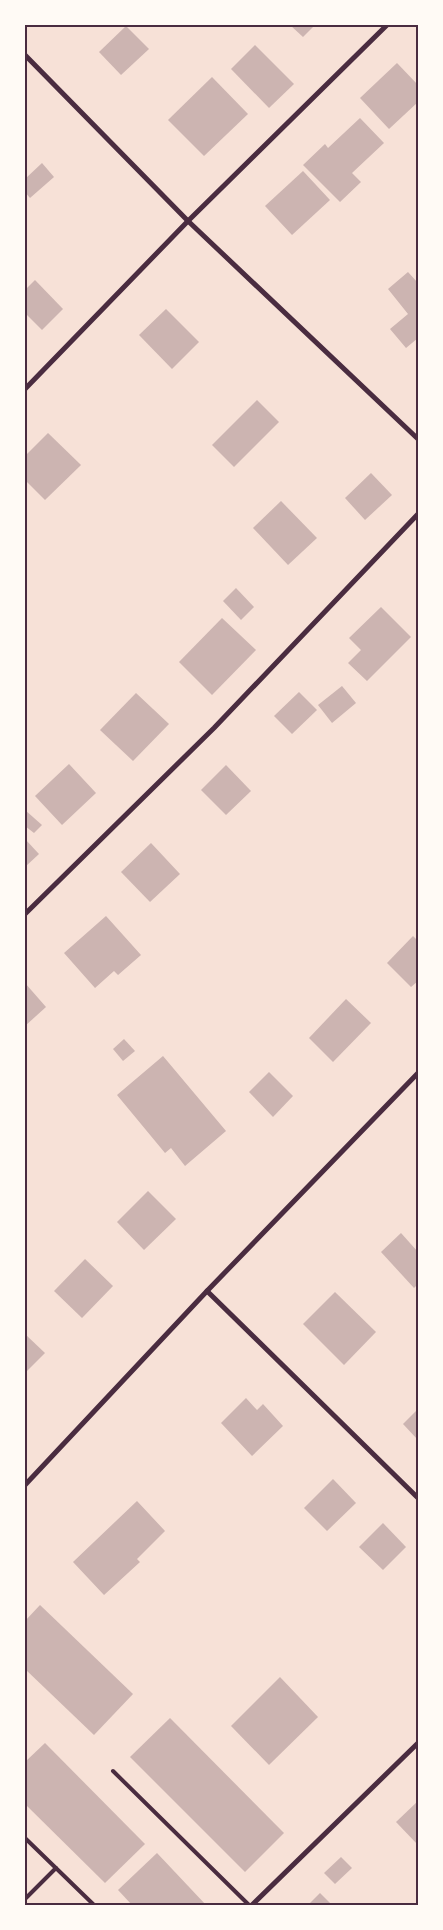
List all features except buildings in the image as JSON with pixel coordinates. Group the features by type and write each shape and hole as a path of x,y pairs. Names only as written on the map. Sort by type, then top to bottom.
{"street":[{"path":"25,389 188,221 387,25"},
{"path":"25,55 188,221 418,439"},
{"path":"25,914 214,728 418,514"},
{"path":"25,1485 207,1291 418,1073"},
{"path":"207,1291 418,1498"},
{"path":"251,1905 418,1743"}],"lane":[{"path":"113,1772 251,1905"},
{"path":"25,1838 94,1905"},
{"path":"25,1899 56,1868"}]}
